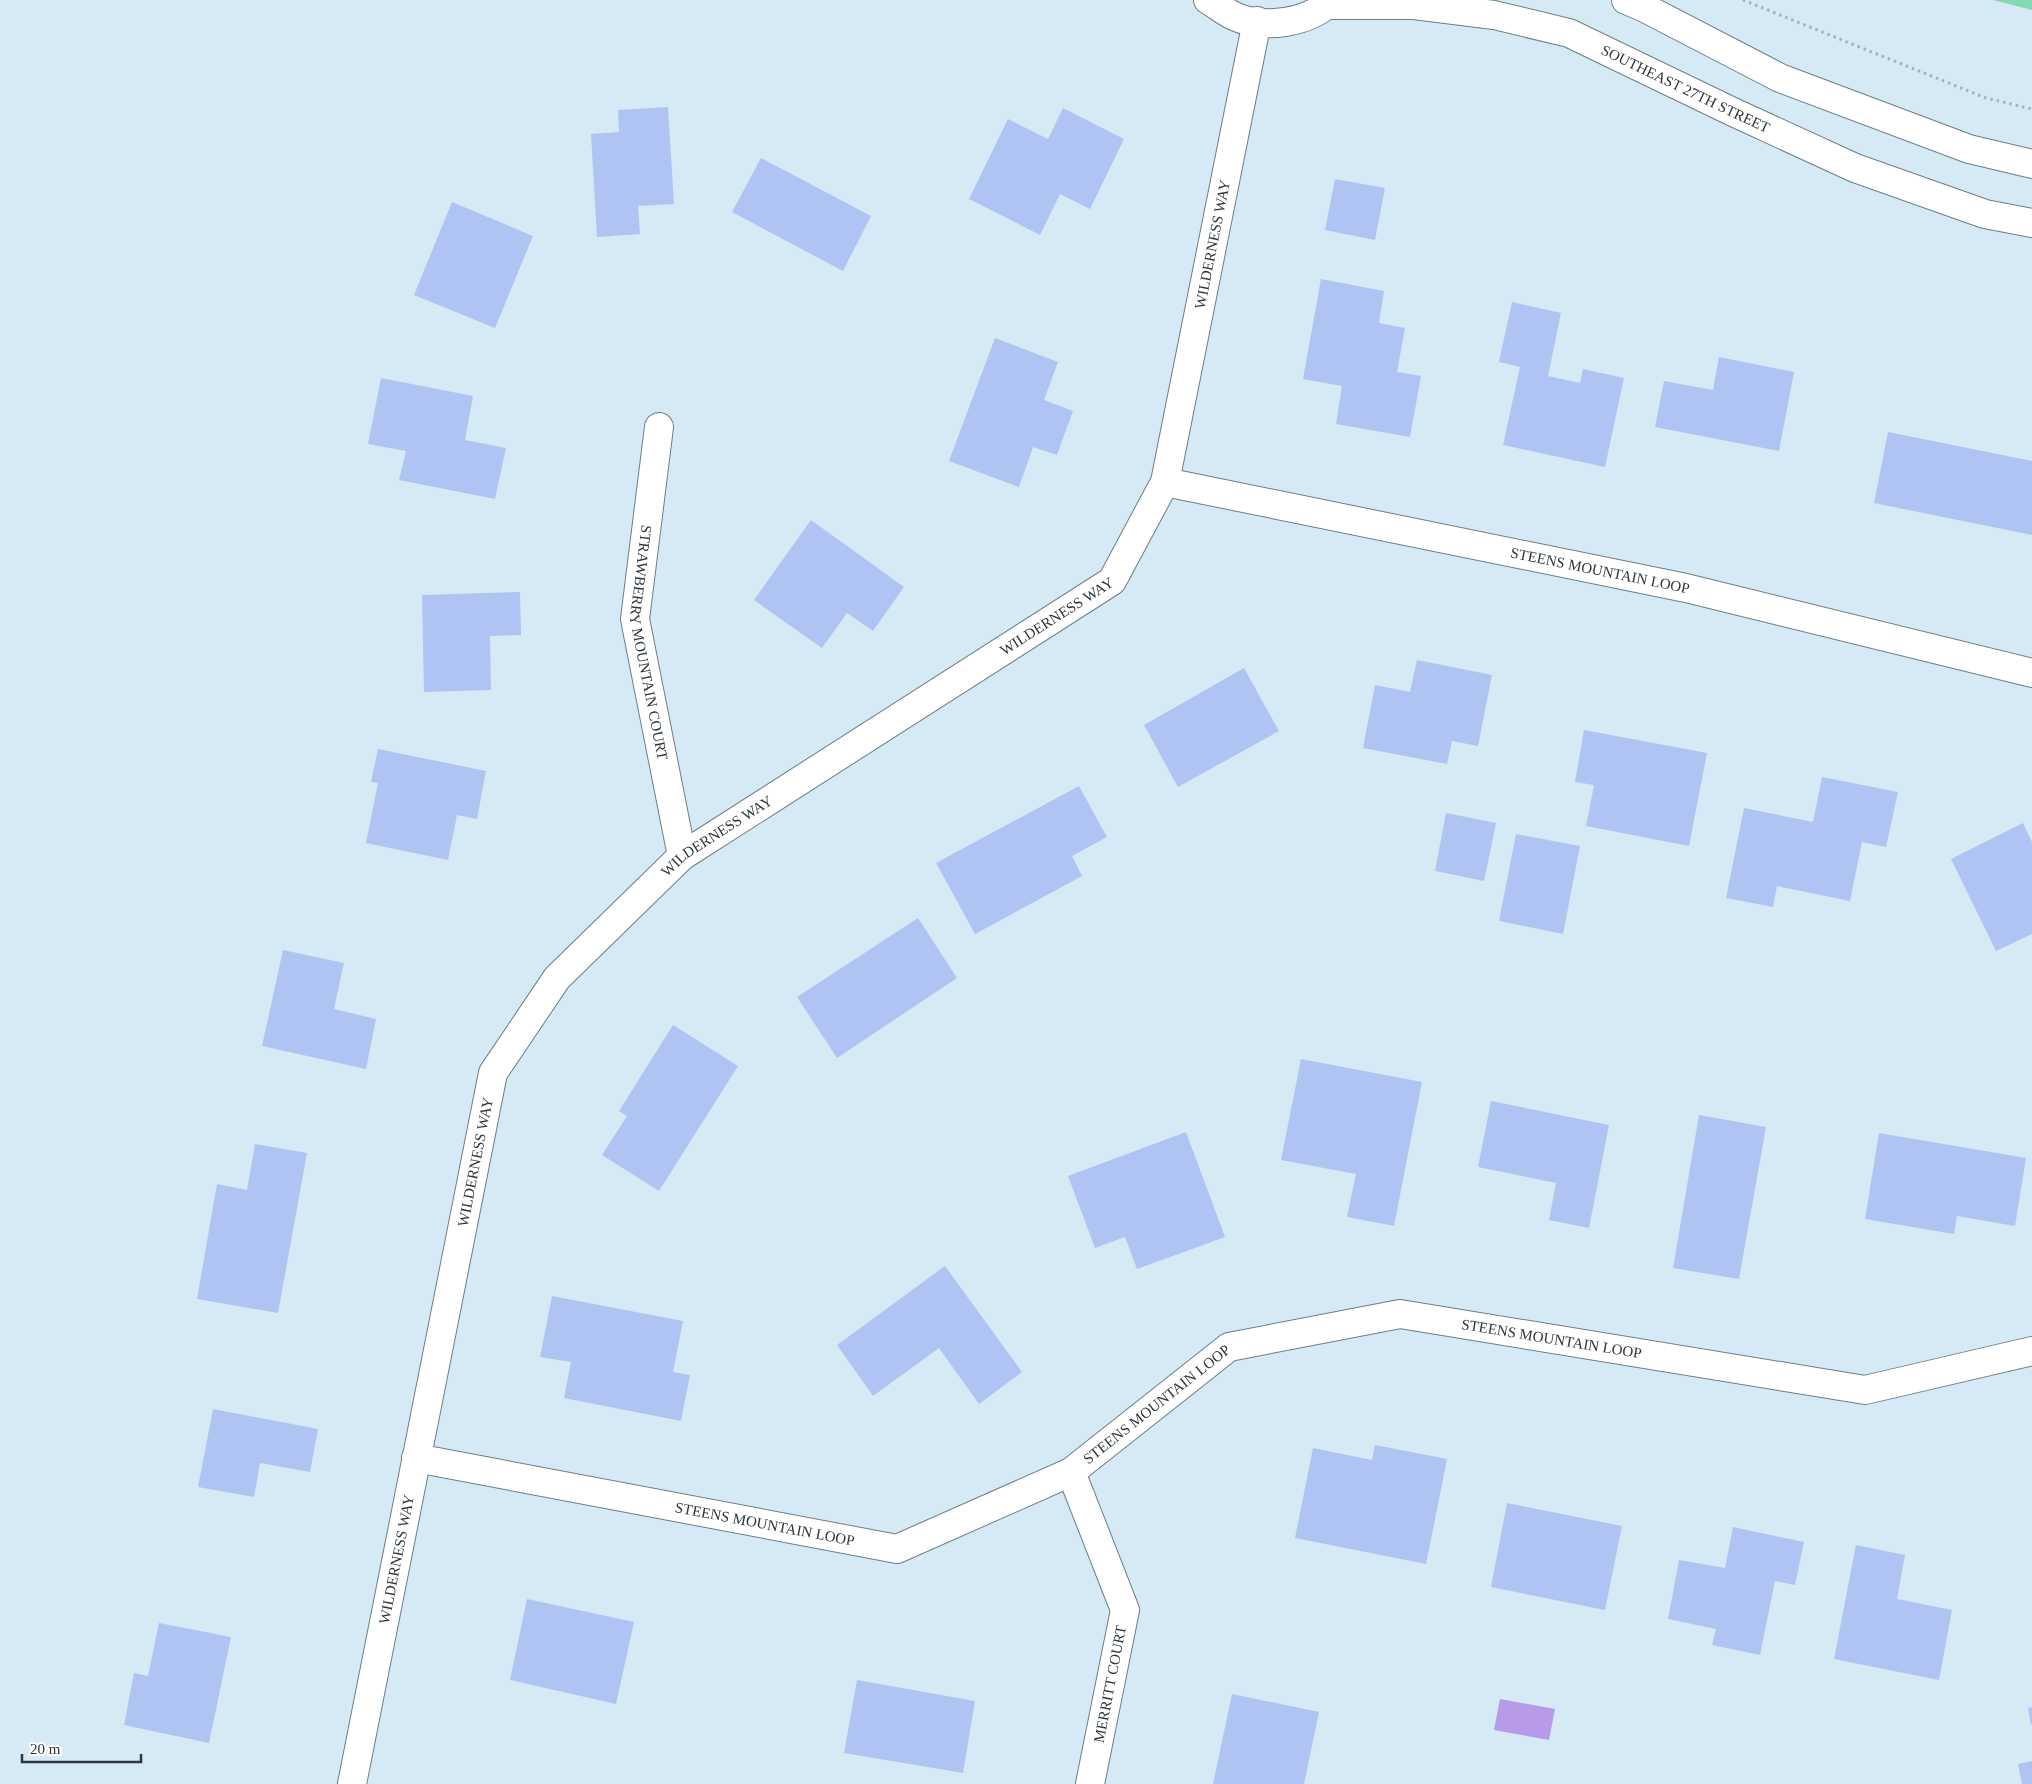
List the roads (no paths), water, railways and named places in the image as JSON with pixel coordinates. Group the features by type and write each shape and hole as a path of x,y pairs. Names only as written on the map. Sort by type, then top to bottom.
{"street":[{"path":"1208,0 1236,17 1267,23 1298,20 1330,3"},
{"path":"1626,0 1780,78 1969,150 2032,164"},
{"name":"SOUTHEAST 27TH STREET","path":"1330,3 1432,7 1494,15 1570,33 1732,112 1855,168 1985,214 2032,223"},
{"name":"WILDERNESS WAY","path":"352,1784 493,1073 557,978 682,856 1112,581 1165,482 1257,21"},
{"name":"STRAWBERRY MOUNTAIN COURT","path":"659,427 635,619 682,856"},
{"name":"STEENS MOUNTAIN LOOP","path":"1165,482 1686,588 2032,673"},
{"name":"STEENS MOUNTAIN LOOP","path":"416,1458 897,1549 1072,1472 1229,1346 1400,1314 1865,1390 2032,1351"},
{"name":"MERRITT COURT","path":"1072,1472 1125,1610 1090,1784"}]}
